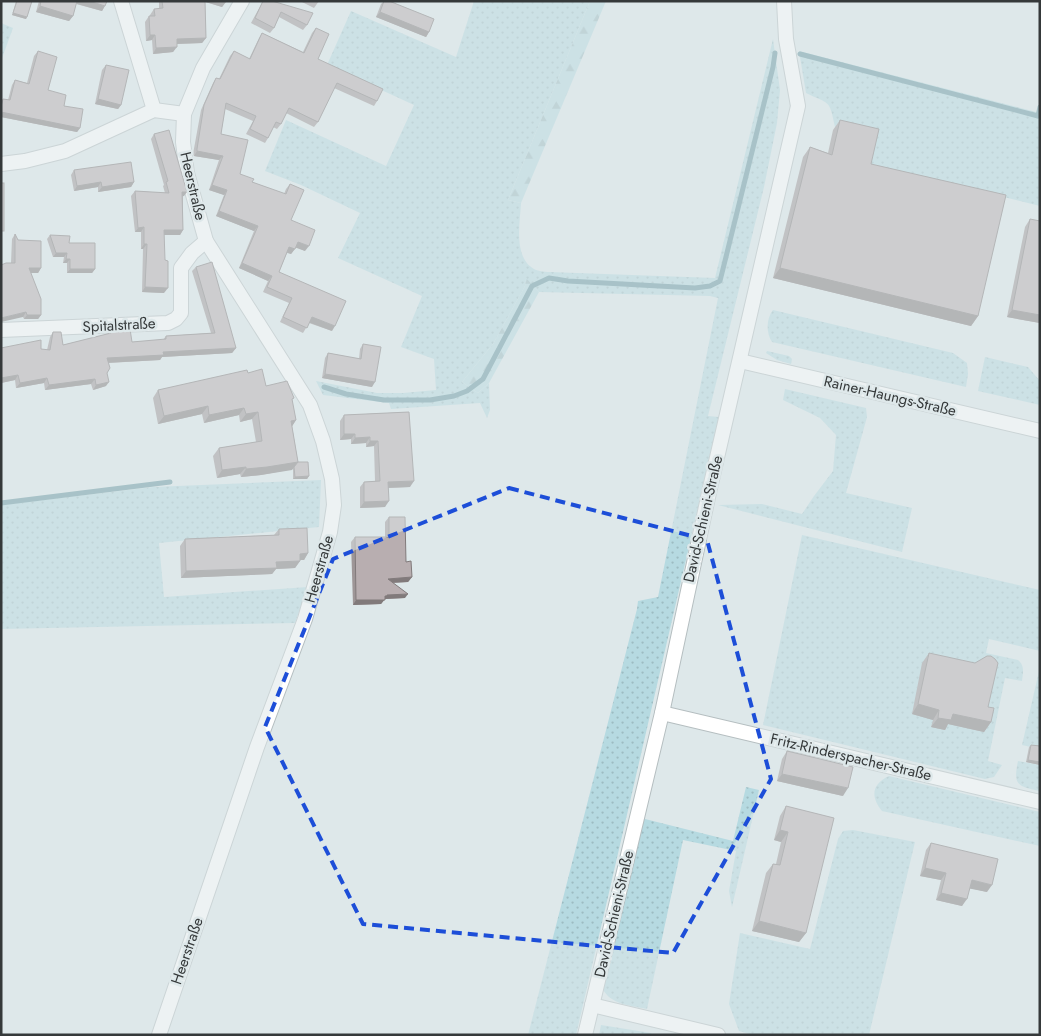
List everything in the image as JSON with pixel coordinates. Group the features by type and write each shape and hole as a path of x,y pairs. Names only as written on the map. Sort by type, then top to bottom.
{"street":[{"path":"122,1 154,110"},
{"name":"Heerstraße","path":"159,1035 257,747 305,619 330,532 334,505 332,479 323,441 310,405 206,241 187,174 182,142 184,114 203,68 242,1"},
{"name":"David-Schieni-Straße","path":"585,1035 662,713 710,488 798,106 786,39 784,1"},
{"path":"1,164 25,162 64,151 154,110 184,114"},
{"name":"Spitalstraße","path":"1,330 168,322 176,319 180,313 180,268 192,253 206,241"},
{"name":"Rainer-Haungs-Straße","path":"740,361 1040,430"},
{"name":"Fritz-Rinderspacher-Straße","path":"662,713 1040,802"},
{"path":"592,1005 718,1035"}],"highlighted area":[{"path":"509,488 707,540 771,779 673,953 363,924 265,727 333,559"}],"green space":[{"path":"474,1 590,1 508,200 521,203 520,248 527,264 537,270 547,272 715,278 773,39 780,90 777,123 764,187 708,416 719,417 576,1035 528,1035 638,601 658,597 718,298 710,296 539,292 526,279 525,286 493,344 462,382 478,393 489,383 490,410 487,418 480,403 391,409 389,403 323,395 316,381 377,393 436,390 434,359 401,347 422,296 338,258 360,213 301,185 265,171 286,120 386,166 414,105 327,65 351,11 456,57"},
{"path":"590,1 606,1 521,203 508,200"},
{"path":"1,23 13,28 1,61"},
{"path":"799,51 1040,113 1040,206 869,164 872,134 835,127 830,107 824,101 806,93"},
{"path":"526,278 539,292 489,383 478,393 462,382 493,344 525,286"},
{"path":"773,310 953,353 967,363 966,387 772,342 768,326"},
{"path":"767,351 789,356 792,359 791,364 777,360 766,353"},
{"path":"985,357 1028,367 1040,381 1040,405 978,391"},
{"path":"785,389 866,408 867,417 846,493 912,508 902,552 718,505 762,504 802,514 833,471 836,435 820,418 783,400"},
{"path":"321,480 319,527 159,543 164,597 308,587 295,623 1,629 1,505 153,487"},
{"path":"802,535 1040,590 1040,651 989,639 986,653 1018,660 1023,669 1022,681 1005,678 988,761 1002,765 994,777 985,779 763,725"},
{"path":"1040,667 1040,749 1022,745"},
{"path":"1018,761 1040,765 1040,791 1026,788 1018,783 1016,775"},
{"path":"889,776 1040,812 1040,846 882,811 874,795 879,783"},
{"path":"746,787 759,790 732,907 729,891 736,851 683,840 647,1009 621,1003 610,998 602,988 641,818 733,841"},
{"path":"853,830 915,842 869,1035 753,1035 739,1031 729,1004 740,933 810,949 838,839 843,831"},
{"path":"601,1025 651,1033 652,1035 599,1035"}],"building":[{"path":"17,1 32,1 27,17 13,13"},
{"path":"41,1 77,1 73,16 40,6"},
{"path":"89,1 107,1 105,6"},
{"path":"162,1 205,1 206,38 177,39 177,47 156,48 155,35 150,35 149,16 155,16 154,9 163,8"},
{"path":"263,1 272,1 313,13 307,25 281,12 274,28 255,18"},
{"path":"384,1 389,1 434,19 429,32 380,12"},
{"path":"316,28 329,34 318,59 383,89 377,101 337,83 318,122 289,108 281,124 276,122 268,138 250,129 256,116 226,103 221,134 248,140 240,174 254,179 252,182 286,194 290,184 304,190 291,220 315,230 309,246 298,242 295,249 289,247 279,272 346,301 335,326 312,317 307,328 283,317 292,298 267,287 272,276 242,263 258,226 219,211 227,190 212,185 223,156 197,151 197,149 204,105 216,78 220,79 234,51 250,59 262,33 304,53"},
{"path":"38,51 57,57 48,90 66,95 64,106 83,109 80,128 1,112 3,99 10,100 15,80 29,84"},
{"path":"106,65 129,70 121,105 98,99"},
{"path":"840,120 879,129 871,164 1006,195 978,316 780,268 810,147 832,155"},
{"path":"169,130 187,192 182,192 183,230 164,230 165,260 168,261 168,288 145,287 147,244 144,244 144,227 138,228 135,191 169,193 166,182 168,181 154,134"},
{"path":"131,162 134,182 102,187 101,182 77,186 74,170"},
{"path":"1,183 4,183 4,231 1,231"},
{"path":"1030,219 1040,221 1040,315 1012,310"},
{"path":"15,234 18,240 41,241 41,268 29,268 41,299 41,315 27,315 26,312 1,318 1,265 15,263"},
{"path":"50,235 70,236 69,243 95,243 95,269 70,269 70,259 66,259 67,253 56,253"},
{"path":"212,262 236,348 163,352 164,355 107,358 110,368 107,373 109,382 96,385 95,379 49,385 47,378 20,383 18,375 1,378 1,348 41,340 41,349 50,350 53,332 61,332 63,345 111,333 111,329 130,329 132,342 166,339 166,336 215,333 196,267"},
{"path":"363,344 381,347 375,382 325,374 328,353 361,359"},
{"path":"262,369 266,386 287,381 294,398 292,399 296,420 291,421 298,462 267,467 222,470 219,448 262,441 258,412 246,414 244,408 209,415 208,406 164,416 158,390 247,370 248,373"},
{"path":"409,412 414,481 388,482 389,501 364,502 364,482 380,481 378,441 370,441 370,437 355,438 355,434 344,434 344,415"},
{"path":"298,462 308,462 309,476 295,477 294,467"},
{"path":"389,517 405,517 406,562 411,561 412,577 388,579 408,594 387,595 385,600 356,600 355,537 389,537"},
{"path":"307,528 308,553 300,554 300,561 276,562 277,568 186,571 185,539 279,535 279,529"},
{"path":"929,653 975,663 987,656 995,659 998,663 988,707 994,708 991,722 953,714 951,720 938,718 939,710 918,704"},
{"path":"1031,745 1040,746 1040,762 1028,760"},
{"path":"787,751 853,767 848,788 782,774"},
{"path":"786,806 834,818 806,933 759,921 773,864 780,865 788,832 780,830"},
{"path":"931,843 998,859 992,885 972,880 967,899 941,893 946,873 925,868"}],"waterway":[{"path":"324,387 346,394 384,400 430,400 454,396 467,391 483,379 532,286 549,278 568,281 695,288 710,286 720,281 775,53"},
{"path":"800,54 1038,116 1040,107"},
{"path":"1,503 170,482"}]}
